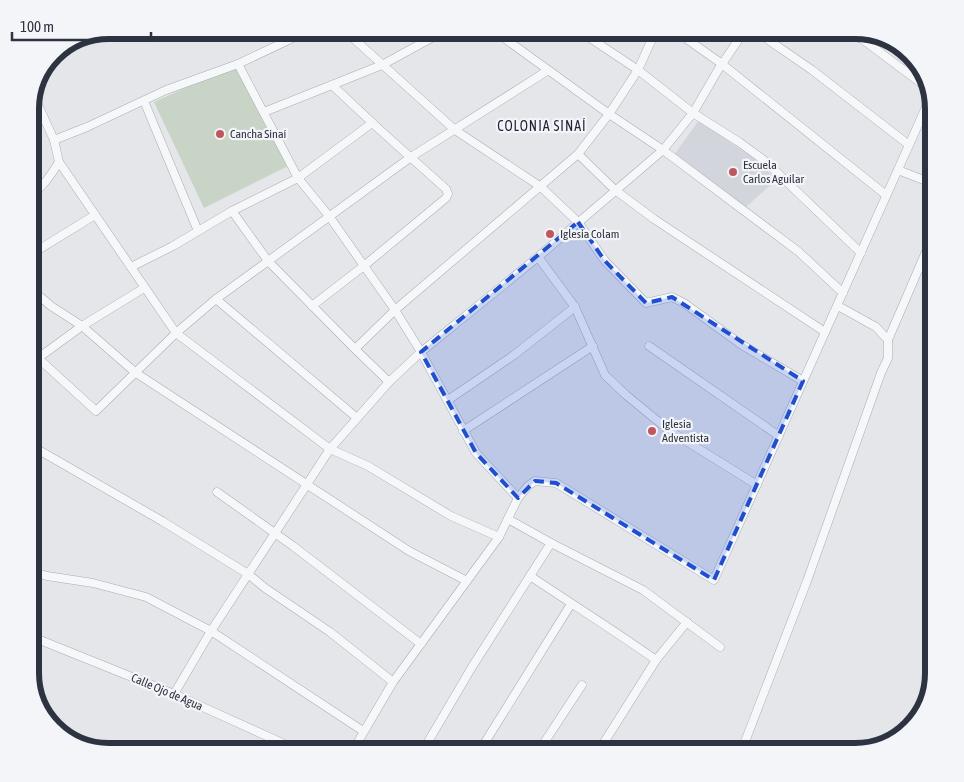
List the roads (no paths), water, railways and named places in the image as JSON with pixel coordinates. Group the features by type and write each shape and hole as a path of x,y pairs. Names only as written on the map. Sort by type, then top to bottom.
{"street":[{"path":"54,140 87,127 166,90 238,64 291,39"},
{"path":"354,39 454,130 541,187 578,222 605,261 646,303 672,297 684,303 742,345 804,381"},
{"path":"264,112 382,65 430,39"},
{"path":"505,39 547,71 664,150 799,252 843,293"},
{"path":"592,39 638,70 694,113 765,161 861,253"},
{"path":"355,349 395,310 578,154 609,114 638,70 652,39"},
{"path":"687,39 722,64 886,195"},
{"path":"174,694 211,630 308,486 330,449 389,382 421,352 538,257 664,150 694,113 739,39"},
{"path":"767,39 812,70 909,145"},
{"path":"863,40 920,82"},
{"path":"238,64 298,178 329,216 395,310 421,352 476,453 518,498"},
{"path":"39,359 96,411 176,333 216,299 411,157 547,71"},
{"path":"312,306 365,265 446,198 448,194 446,189 332,85"},
{"path":"144,100 198,231"},
{"path":"39,107 54,140 59,162 176,333 330,449 368,466 451,516 499,537"},
{"path":"357,743 393,682 499,537 518,498 535,481 556,483 714,580 925,109"},
{"path":"131,267 173,246 232,211 298,178 372,123"},
{"path":"578,154 615,190 654,219 825,332"},
{"path":"39,189 49,178 59,162"},
{"path":"898,170 925,180"},
{"path":"232,211 268,260 389,382"},
{"path":"39,249 95,215"},
{"path":"744,743 807,581 880,373 888,358 888,340 925,254"},
{"path":"538,257 575,307 605,375 670,431 757,484"},
{"path":"39,357 82,326 144,288"},
{"path":"39,296 82,326 136,373 409,551 467,581"},
{"path":"216,299 357,418"},
{"path":"838,306 876,327 888,340"},
{"path":"448,400 514,356 575,307"},
{"path":"463,431 593,346"},
{"path":"649,346 779,436"},
{"path":"39,449 248,574 265,588 330,632 393,682"},
{"path":"217,492 293,546 421,644"},
{"path":"508,518 551,543 643,590 720,647"},
{"path":"427,743 472,667 551,543"},
{"path":"39,574 93,583 146,597 211,630 363,731"},
{"path":"530,576 571,604 590,614 656,660"},
{"path":"485,743 571,604"},
{"path":"604,743 656,660 687,622"},
{"name":"Calle Ojo de Agua","path":"39,640 174,694 282,743"},
{"path":"544,743 582,685"}],"place":[{"name":"Cancha Sinaí","path":"220,134"},
{"name":"Escuela Carlos Aguilar","path":"733,172"},
{"name":"Iglesia Colam","path":"550,234"},
{"name":"Iglesia Adventista","path":"652,431"}],"district":[{"name":"COLONIA SINAÍ","path":"542,126"}]}
